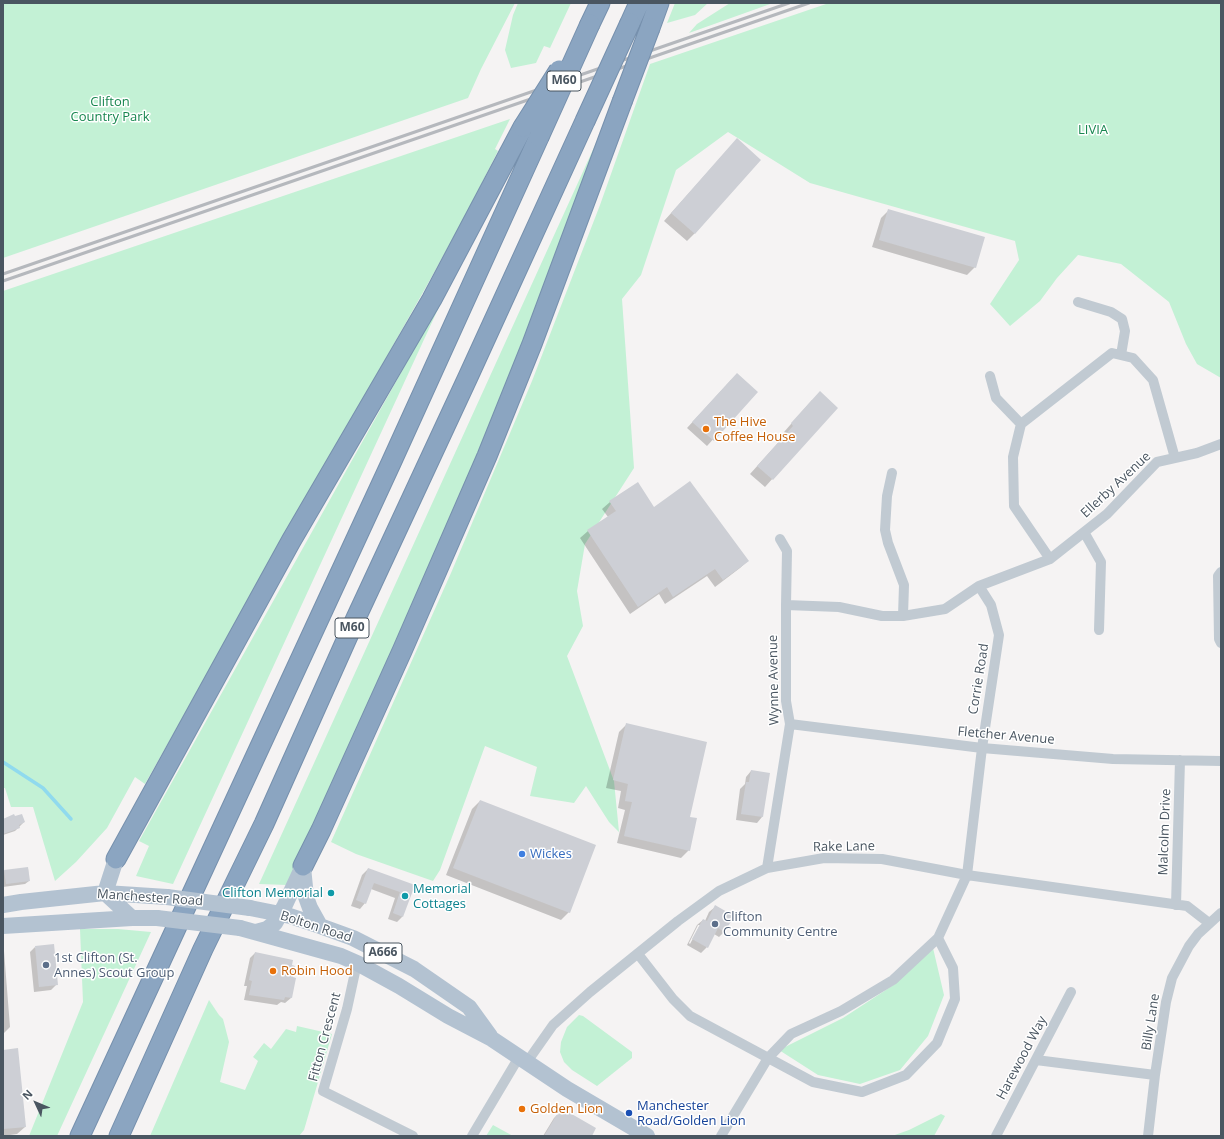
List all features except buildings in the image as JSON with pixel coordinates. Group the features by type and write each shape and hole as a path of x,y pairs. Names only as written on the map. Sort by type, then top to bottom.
{"highway":[{"name":"M60","path":"80,1136 387,470 600,3"},
{"name":"M60","path":"119,1136 203,949 264,824 359,612 639,3"},
{"path":"303,866 321,830 392,673 487,456 532,344 659,3"},
{"name":"M60","path":"116,859 291,541 432,299 523,127 590,24"}],"main road":[{"path":"116,859 105,893 132,918"},
{"path":"256,932 267,929 275,923 303,866"},
{"path":"303,866 306,897 320,926"},
{"name":"Manchester Road","path":"3,905 105,893 167,897 250,908"},
{"name":"Bolton Road","path":"250,908 280,914 320,926 353,938 379,950 414,969 469,1007 492,1039"},
{"name":"Manchester Road","path":"3,926 132,918 157,918 240,928"},
{"name":"Bolton Road","path":"240,928 341,956 357,963 399,986 448,1016 492,1039 567,1089 647,1136"}],"street":[{"path":"1078,302 1111,312 1122,319 1125,331 1121,356"},
{"path":"1050,559 1014,506 1013,457 1021,424 1112,353 1133,358 1153,380 1175,458"},
{"path":"990,376 996,398 1021,424"},
{"name":"Ellerby Avenue","path":"786,605 839,607 882,616 903,616 944,609 979,586 1050,559 1107,514 1157,462 1197,452 1221,444"},
{"path":"892,473 887,496 885,530 888,543 904,585 903,616"},
{"path":"1084,532 1101,562 1099,630"},
{"name":"Wynne Avenue","path":"767,868 790,724 786,701 787,551 780,539"},
{"path":"1221,572 1218,576 1219,639 1221,643"},
{"name":"Corrie Road","path":"938,938 967,875 982,748 999,635 991,605 979,586"},
{"name":"Fletcher Avenue","path":"790,724 982,748 1113,759 1221,761"},
{"name":"Malcolm Drive","path":"1176,905 1180,760"},
{"name":"Rake Lane","path":"523,1060 553,1025 590,992 678,921 719,891 767,868 824,858 882,859 967,875 1187,906 1209,923"},
{"path":"1209,923 1221,913"},
{"name":"Billy Lane","path":"1148,1136 1166,1002 1172,978 1189,946 1209,923"},
{"path":"638,954 673,999 690,1016 768,1058 813,1082 862,1092 906,1075 937,1043 955,1000 953,968 938,938 893,980 841,1011 791,1034 768,1058 721,1136"},
{"name":"Fitton Crescent","path":"357,963 347,1009 324,1091 413,1136"},
{"name":"Harewood Way","path":"996,1136 1071,992"},
{"path":"472,1136 523,1060"},
{"path":"1036,1060 1156,1074"}],"green space":[{"name":"Clifton Country Park","path":"3,3 515,3 481,69 468,98 3,258"},
{"path":"518,3 571,3 550,48 544,46 536,63 511,68 505,50 513,15"},
{"path":"675,3 708,3 695,15 667,23"},
{"path":"730,3 773,3 689,33 697,24"},
{"name":"LIVIA","path":"829,3 1221,3 1221,378 1197,364 1186,344 1169,302 1121,264 1078,255 1057,278 1040,301 1010,326 990,304 1019,260 1015,241 810,183 728,132 676,170 641,275 622,299 634,468 585,544 577,591 583,626 567,656 614,781 619,832 609,822 586,786 574,803 530,796 537,767 485,746 440,870 433,881 356,854 331,842 451,573 532,381 600,205 650,64"},
{"path":"510,119 495,149 498,151 463,220 145,784 135,777 107,828 76,862 55,881 33,807 11,807 5,788 3,788 3,291"},
{"path":"601,132 531,324 453,513 287,885 259,884"},
{"path":"445,294 173,884 136,876 149,846 139,841"},
{"path":"80,929 118,929 151,932 57,1136 29,1136 83,1002"},
{"path":"933,948 944,995 928,1036 900,1070 860,1084 818,1075 779,1050 843,1018 895,984"},
{"path":"209,1000 223,1019 229,1042 220,1082 245,1090 258,1061 253,1057 264,1043 271,1049 286,1029 296,1032 297,1026 332,1034 304,1130 299,1136 150,1136"},
{"path":"579,1015 583,1016 632,1052 632,1058 597,1086 572,1070 564,1062 560,1052 561,1042 567,1027"},
{"path":"941,1114 945,1116 934,1136 892,1136 909,1130"},
{"path":"493,1125 513,1136 486,1136"}],"waterway":[{"path":"3,762 43,788 71,819"}],"railway":[{"path":"3,274 789,3"},
{"path":"3,281 809,3"}],"place":[{"name":"The Hive Coffee House","path":"706,429"},
{"name":"Wickes","path":"522,854"},
{"name":"Clifton Memorial","path":"331,893"},
{"name":"Memorial Cottages","path":"405,896"},
{"name":"Clifton Community Centre","path":"715,924"},
{"name":"1st Clifton (St. Annes) Scout Group","path":"46,965"},
{"name":"Robin Hood","path":"273,971"},
{"name":"Golden Lion","path":"522,1109"},
{"name":"Manchester Road/Golden Lion","path":"629,1113"}]}
